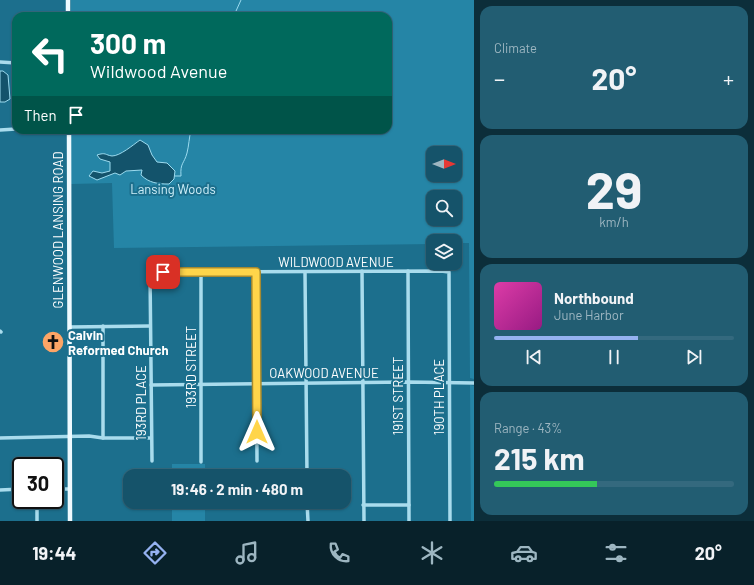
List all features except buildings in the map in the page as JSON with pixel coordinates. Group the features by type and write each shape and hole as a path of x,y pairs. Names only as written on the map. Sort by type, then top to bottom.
{"main road":[{"path":"68,0 68,12"},
{"name":"GLENWOOD LANSING ROAD","path":"69,134 70,521"}],"street":[{"path":"0,62 12,63"},
{"path":"0,130 12,129"},
{"path":"362,271 364,521"},
{"name":"191ST STREET","path":"408,271 409,521"},
{"name":"WILDWOOD AVENUE","path":"150,272 449,272"},
{"name":"193RD PLACE","path":"150,272 152,461"},
{"name":"193RD STREET","path":"201,272 201,462"},
{"path":"256,272 257,461"},
{"path":"306,272 307,469"},
{"name":"190TH PLACE","path":"449,272 450,521"},
{"path":"70,326 150,326"},
{"path":"103,326 103,438"},
{"name":"OAKWOOD AVENUE","path":"151,385 408,382 474,383"},
{"path":"0,438 89,436 103,438 151,438"},
{"path":"0,490 12,489"},
{"path":"64,489 70,489"},
{"path":"363,505 409,505"},
{"path":"37,509 37,521"},
{"path":"307,509 308,521"}],"green space":[{"name":"Lansing Woods","path":"71,0 474,0 474,379 470,378 469,243 462,243 462,234 426,234 426,244 114,248 112,183 71,184 71,134 392,134 392,12 71,12"},
{"path":"470,385 474,386 474,521 471,521"},
{"path":"172,464 205,464 205,469 172,469"},
{"path":"172,509 205,509 205,521 172,521"}],"shaded area":[{"path":"0,71 3,71 8,75 10,99 5,102 0,102"},
{"path":"140,140 148,145 157,162 167,163 175,171 174,179 169,184 147,180 141,175 142,170 126,171 120,175 115,173 97,180 89,176 93,171 102,173 110,171 110,162 100,159 97,155 104,154 115,156"}],"waterway":[{"path":"236,12 241,0"},
{"path":"175,176 181,176 181,168 186,157 190,134"}],"place":[{"name":"Calvin Reformed Church","path":"53,342"}],"route":[{"path":"163,272 256,272 257,432"}]}
